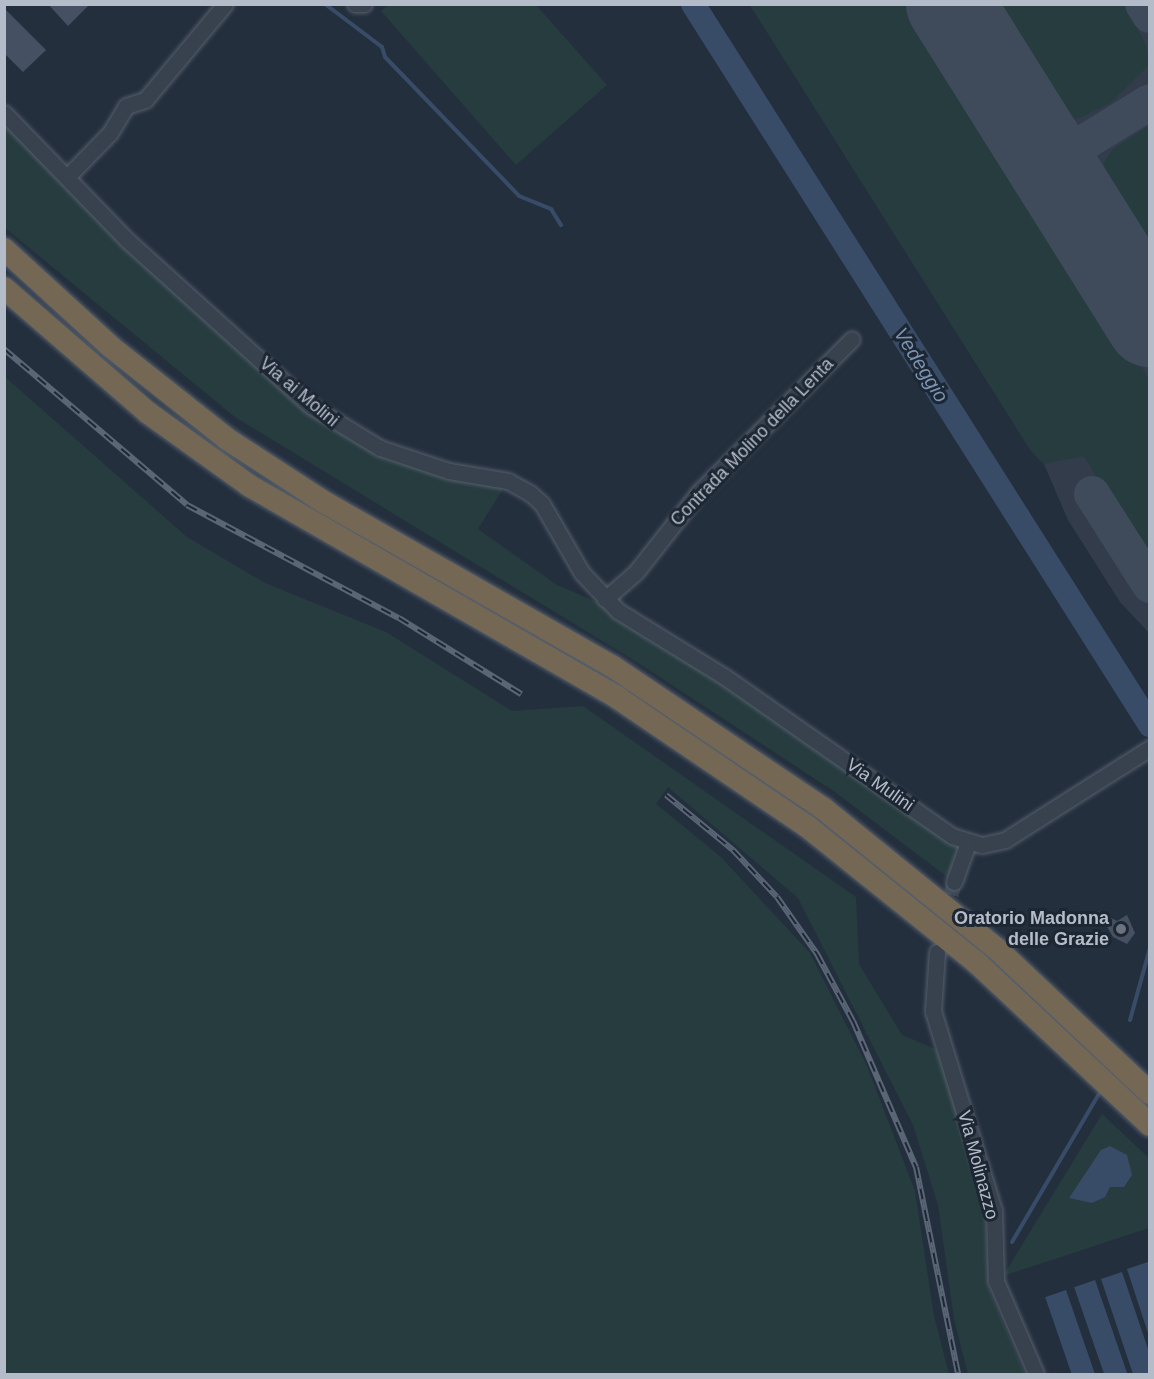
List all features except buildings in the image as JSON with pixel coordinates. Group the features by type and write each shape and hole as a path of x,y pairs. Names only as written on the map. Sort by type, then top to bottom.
{"highway":[{"path":"4,249 111,347 227,440 324,502 612,666 824,809 997,949 1149,1093"},
{"path":"4,288 147,412 250,486 618,698 808,827 976,962 1149,1125"}],"street":[{"path":"68,176 110,133 126,106 145,100 225,4"},
{"path":"355,4 364,4"},
{"name":"Via ai Molini","path":"4,113 68,176 127,240 311,406 341,428 380,448 449,471 508,481 531,494 542,504 582,573 618,611"},
{"name":"Contrada Molino della Lenta","path":"605,599 636,572 699,492 852,339"},
{"name":"Via Mulini","path":"618,611 725,677 945,832 968,843"},
{"path":"954,882 968,843 1005,840 1149,748"},
{"name":"Via Molinazzo","path":"937,952 933,1011 994,1210 996,1281 1007,1314 1036,1374"}],"shaded area":[{"path":"750,5 1149,5 1149,633 1120,602 1068,520 1044,464 1031,451"}],"green space":[{"path":"388,5 536,5 607,85 516,165 381,11"},
{"path":"750,5 915,5 1149,379 1149,565 1084,456 1044,464 1031,451"},
{"path":"986,5 1125,5 1146,45 1149,65 1110,103 1080,118 1064,119 1050,106"},
{"path":"4,113 311,406 380,448 508,481 478,529 557,585 618,611 968,843 954,882 835,792 635,661 235,417 5,228"},
{"path":"1149,126 1149,265 1105,194 1102,179 1104,163 1113,149"},
{"path":"4,376 187,537 265,583 386,632 512,711 583,706 856,897 859,964 902,1035 938,1050 985,1207 989,1290 1025,1374 968,1374 954,1319 938,1205 913,1125 798,898 668,787 656,804 721,857 810,953 867,1066 915,1191 934,1316 949,1374 5,1374"},
{"path":"1102,1114 1149,1158 1149,1228 1003,1276"}],"water":[{"path":"1110,1146 1127,1155 1132,1175 1124,1187 1110,1187 1105,1197 1092,1203 1069,1198 1101,1150"},
{"path":"1148,1262 1150,1266 1149,1336 1127,1269"},
{"path":"1122,1272 1149,1352 1149,1374 1133,1374 1101,1279"},
{"path":"1095,1280 1127,1374 1104,1374 1074,1287"},
{"path":"1066,1290 1095,1374 1072,1374 1045,1297"}],"waterway":[{"path":"325,4 382,47 385,57 519,196 551,209 561,225"},
{"name":"Vedeggio","path":"693,4 1150,725"},
{"path":"1130,1020 1150,948"},
{"path":"1012,1242 1101,1090"}],"taxiway":[{"path":"1143,4 1150,15"},
{"path":"1085,142 1150,102"},
{"path":"1025,123 1051,145 1065,148 1085,142 1075,151 1067,171 1078,208"},
{"path":"1092,494 1150,585"}],"runway":[{"path":"950,4 1150,323"}],"tunnel":[{"path":"946,917 954,882"}],"railway":[{"path":"4,349 187,505 399,618 521,694"},
{"path":"666,795 733,850 777,897 817,954 853,1021 916,1167 958,1374"}],"place":[{"name":"Oratorio Madonna delle Grazie","path":"1121,929"}]}
